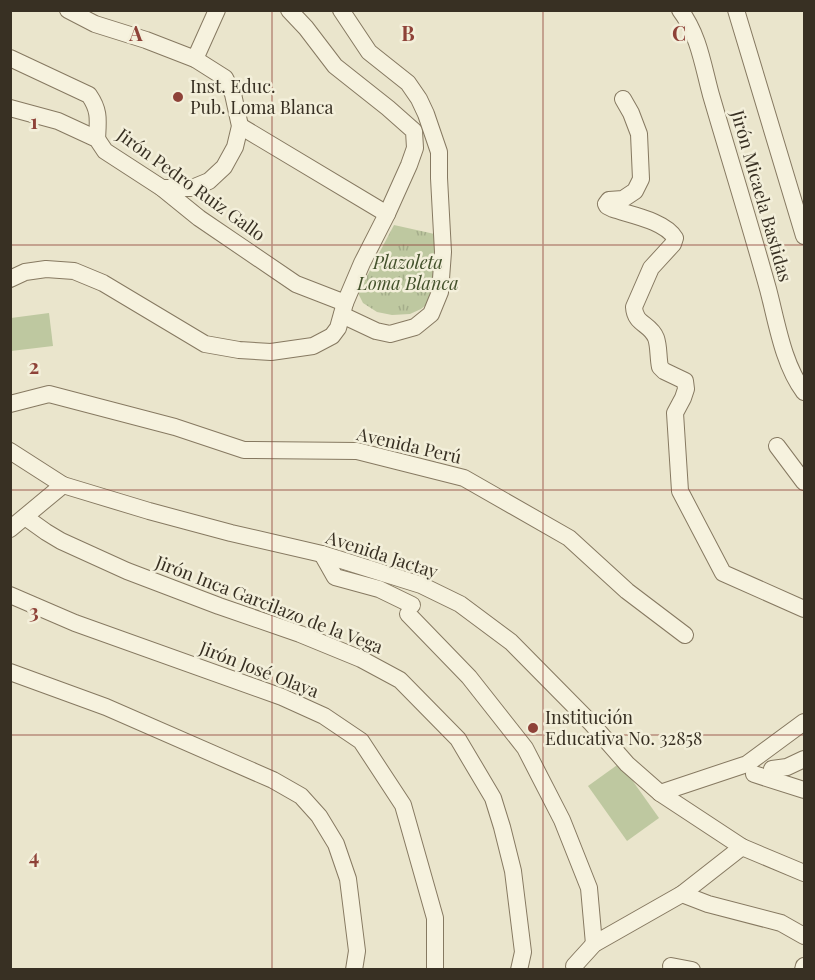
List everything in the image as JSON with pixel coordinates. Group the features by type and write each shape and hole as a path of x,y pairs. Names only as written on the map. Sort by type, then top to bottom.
{"street":[{"path":"68,10 95,24 195,59 225,78 233,94 240,126 235,147 224,167 209,181 192,188 162,188"},
{"path":"195,59 217,10"},
{"path":"10,279 25,272 46,268 75,271 103,283 205,344 239,350 271,352 313,346 333,336 362,262 387,214 415,148 414,131 335,66 289,10"},
{"name":"Jirón Pedro Ruiz Gallo","path":"12,115 58,121 97,138 105,151 162,188 199,218 296,284 344,309 376,331 390,334 415,327 431,314 441,292 443,252 439,152 426,114 408,83 369,52 341,10"},
{"name":"Jirón Micaela Bastidas","path":"680,10 697,40 782,346 804,392"},
{"path":"736,10 801,209 804,236"},
{"path":"10,58 89,95 96,106 98,116 97,138"},
{"path":"623,99 639,134 641,179 635,191 623,199 609,200 606,204 613,209 656,223 675,238 673,244 651,268 634,307 634,314 639,321 649,327 656,339 660,367 685,381 686,389 675,412 680,491 723,573 804,609"},
{"path":"240,126 387,214"},
{"name":"Avenida Perú","path":"10,405 49,394 175,427 244,450 357,451 464,478 569,538 627,591 685,635"},
{"path":"777,446 804,482"},
{"name":"Avenida Jactay","path":"10,451 63,485 221,531 322,554 421,585 460,604 511,642 592,724 627,764 660,793 742,847 804,873"},
{"path":"10,530 63,485"},
{"name":"Jirón Inca Garcilazo de la Vega","path":"25,517 62,541 127,571 300,634 361,659 400,680 458,739 494,798 513,871 523,952 519,969"},
{"path":"322,554 335,577 379,589 410,610 469,677 525,748 562,820 590,888 594,944"},
{"name":"Jirón José Olaya","path":"10,595 75,623 282,697 324,716 361,741 403,805 435,918 435,969"},
{"path":"10,672 106,707 273,780 301,796 319,816 336,844 348,879 357,951 354,969"},
{"path":"660,793 747,764 804,722"},
{"path":"772,769 787,767 804,759"},
{"path":"754,774 804,790"},
{"path":"574,966 594,944 682,894 742,847"},
{"path":"682,894 708,904 781,923 804,936"},
{"path":"671,966 692,969"}],"green space":[{"name":"Plazoleta Loma Blanca","path":"394,225 448,237 431,301 410,314 392,315 377,312 363,303 358,293"},
{"path":"49,313 53,346 11,351 11,318"},
{"path":"620,763 659,818 627,841 588,786"}],"place":[{"name":"Inst. Educ. Pub. Loma Blanca","path":"178,97"},
{"name":"Institución Educativa No. 32858","path":"533,728"}]}
